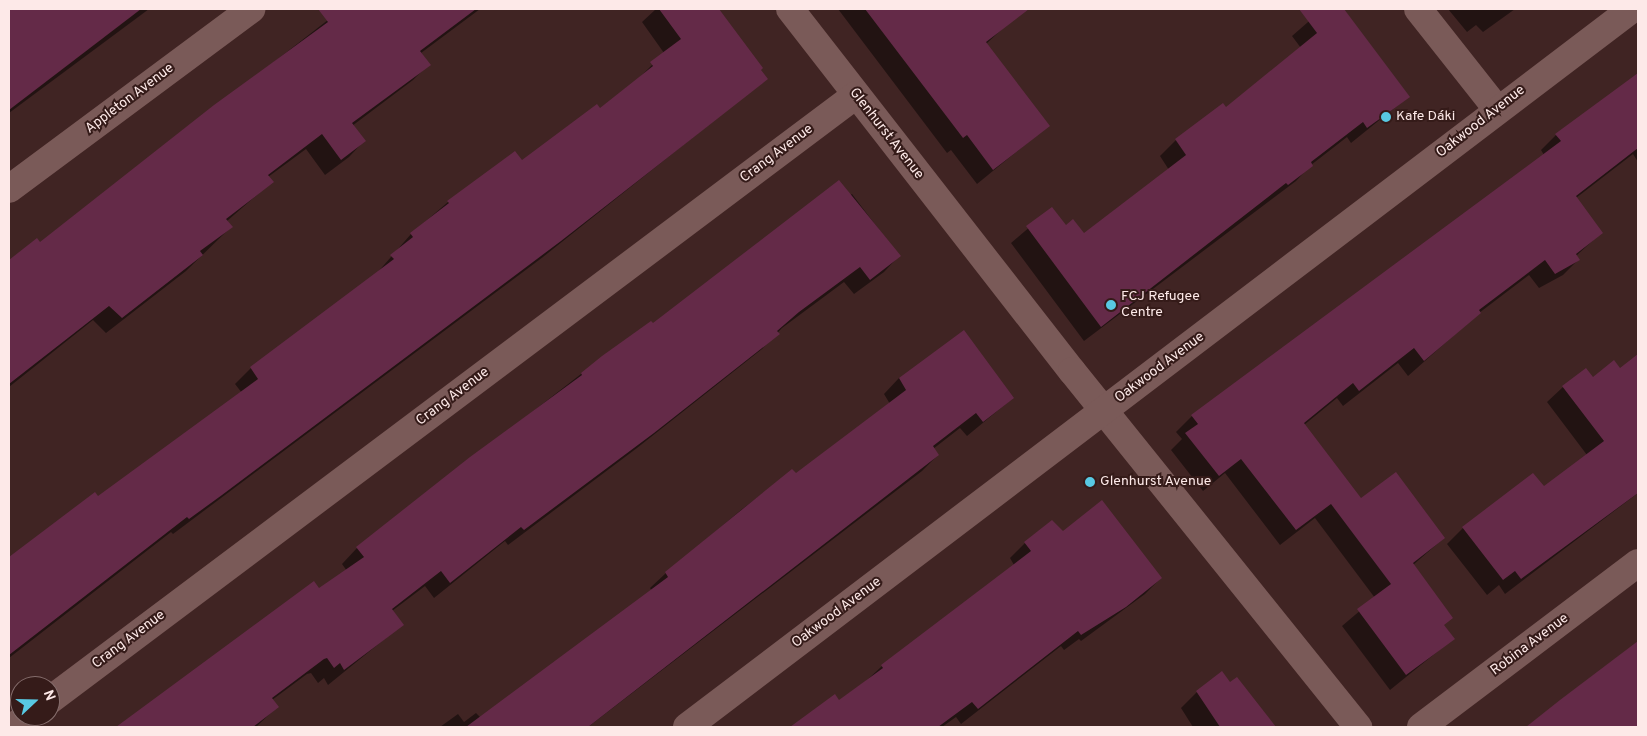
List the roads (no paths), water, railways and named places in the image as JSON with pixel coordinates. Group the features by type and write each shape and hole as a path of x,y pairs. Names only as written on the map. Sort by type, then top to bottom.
{"street":[{"name":"Appleton Avenue","path":"9,189 251,9"},
{"name":"Glenhurst Avenue","path":"790,9 1105,410 1358,727"},
{"path":"1418,9 1496,109"},
{"name":"Oakwood Avenue","path":"687,727 1105,410 1496,109 1632,9"},
{"name":"Crang Avenue","path":"60,692 856,95"},
{"name":"Robina Avenue","path":"1421,727 1638,563"}],"place":[{"name":"Kafe Dáki","path":"1386,117"},
{"name":"FCJ Refugee Centre","path":"1111,305"},
{"name":"Glenhurst Avenue","path":"1090,482"}]}
